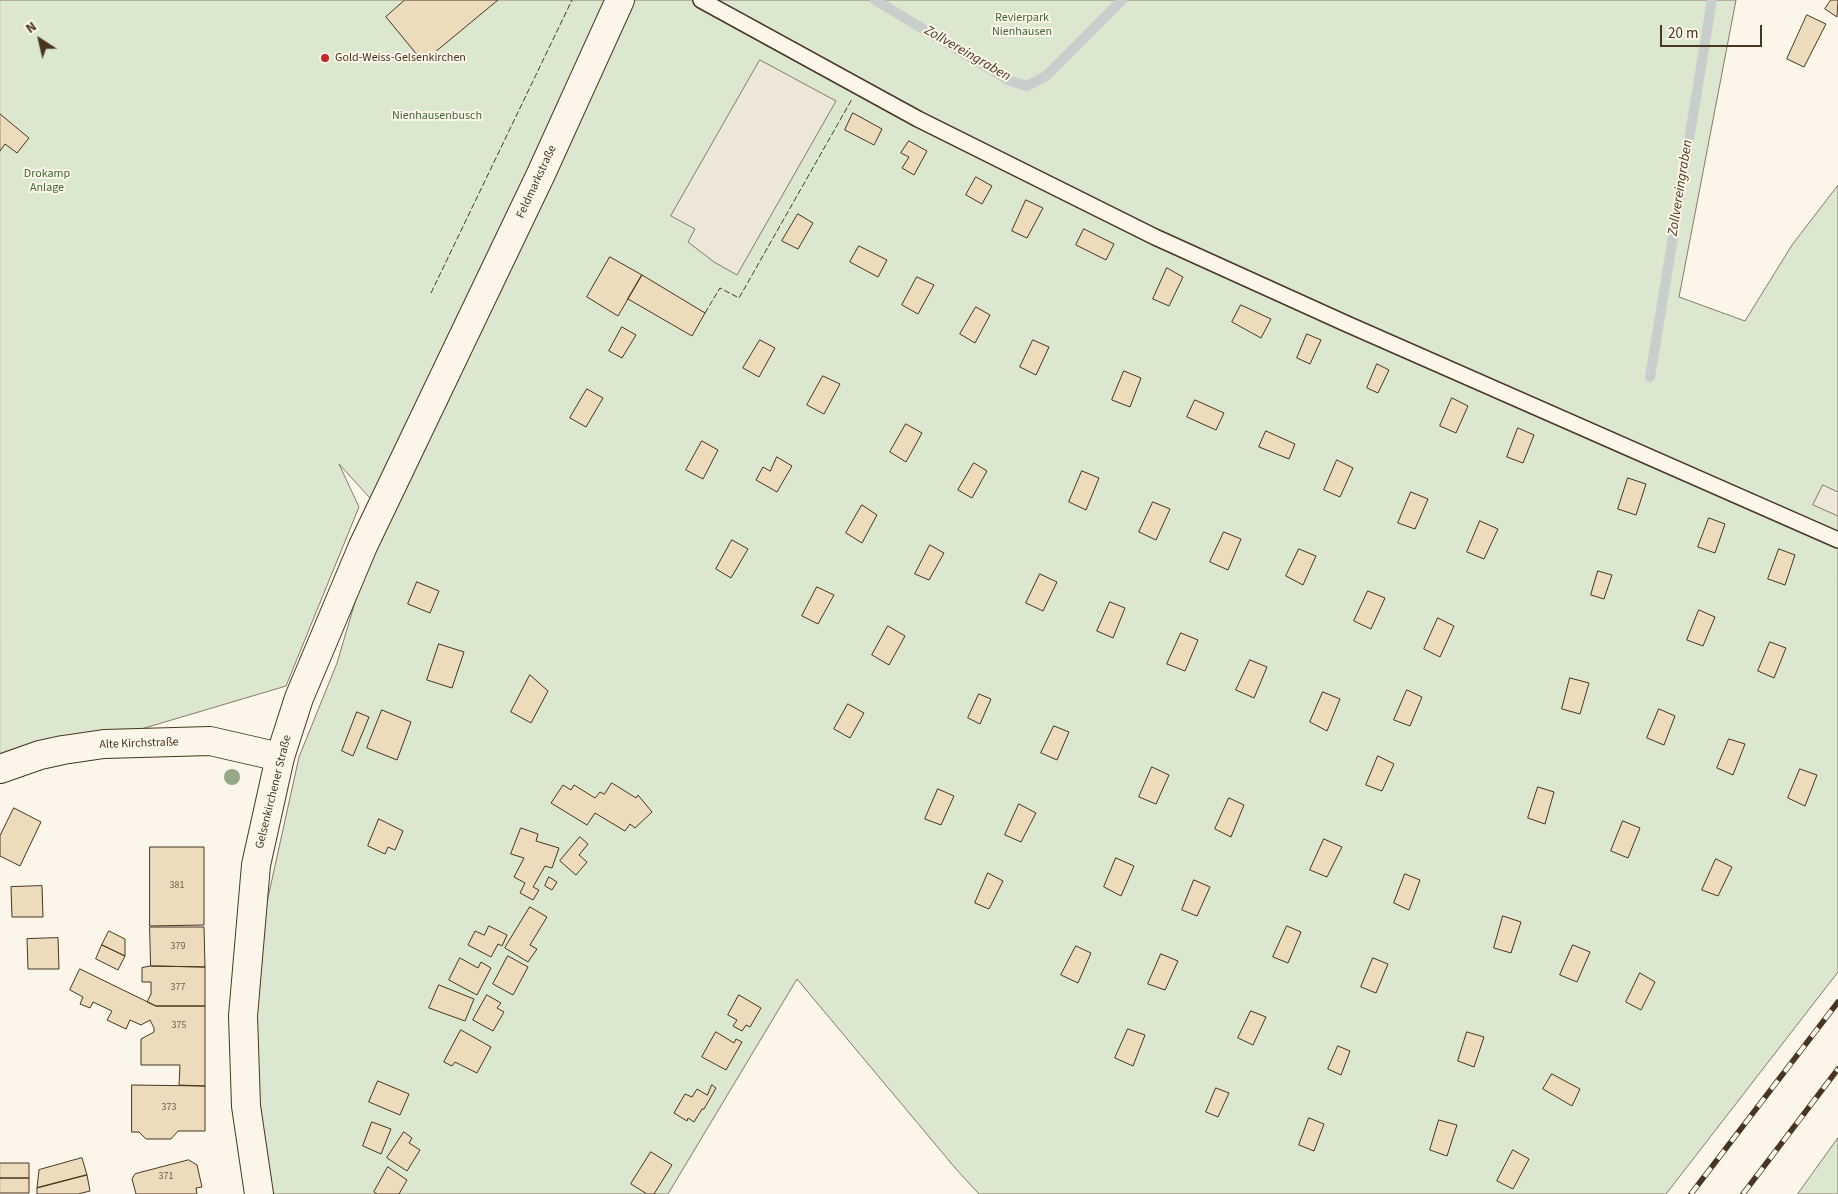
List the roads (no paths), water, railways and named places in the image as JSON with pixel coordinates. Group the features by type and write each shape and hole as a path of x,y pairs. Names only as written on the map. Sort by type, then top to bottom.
{"street":[{"name":"Feldmarkstraße","path":"452,363 620,0"},
{"name":"Gelsenkirchener Straße","path":"258,1194 246,1106 242,1016 256,865 280,757 299,698 363,546 452,363"},
{"name":"Alte Kirchstraße","path":"0,770 55,751 104,744 210,741 280,757"}],"lane":[{"path":"701,0 918,119 1154,237 1838,540"}],"waterway":[{"name":"Zollvereingraben","path":"875,0 1008,80 1027,86 1046,76 1122,0"},
{"name":"Zollvereingraben","path":"1650,377 1712,0"}],"railway":[{"path":"1691,1194 1838,1002"},
{"path":"1743,1194 1838,1069"}],"place":[{"name":"Gold-Weiss-Gelsenkirchen","path":"325,58"}],"park label":[{"name":"Revierpark Nienhausen","path":"1022,25"},
{"name":"Nienhausenbusch","path":"437,116"},
{"name":"Drokamp Anlage","path":"47,181"}]}
